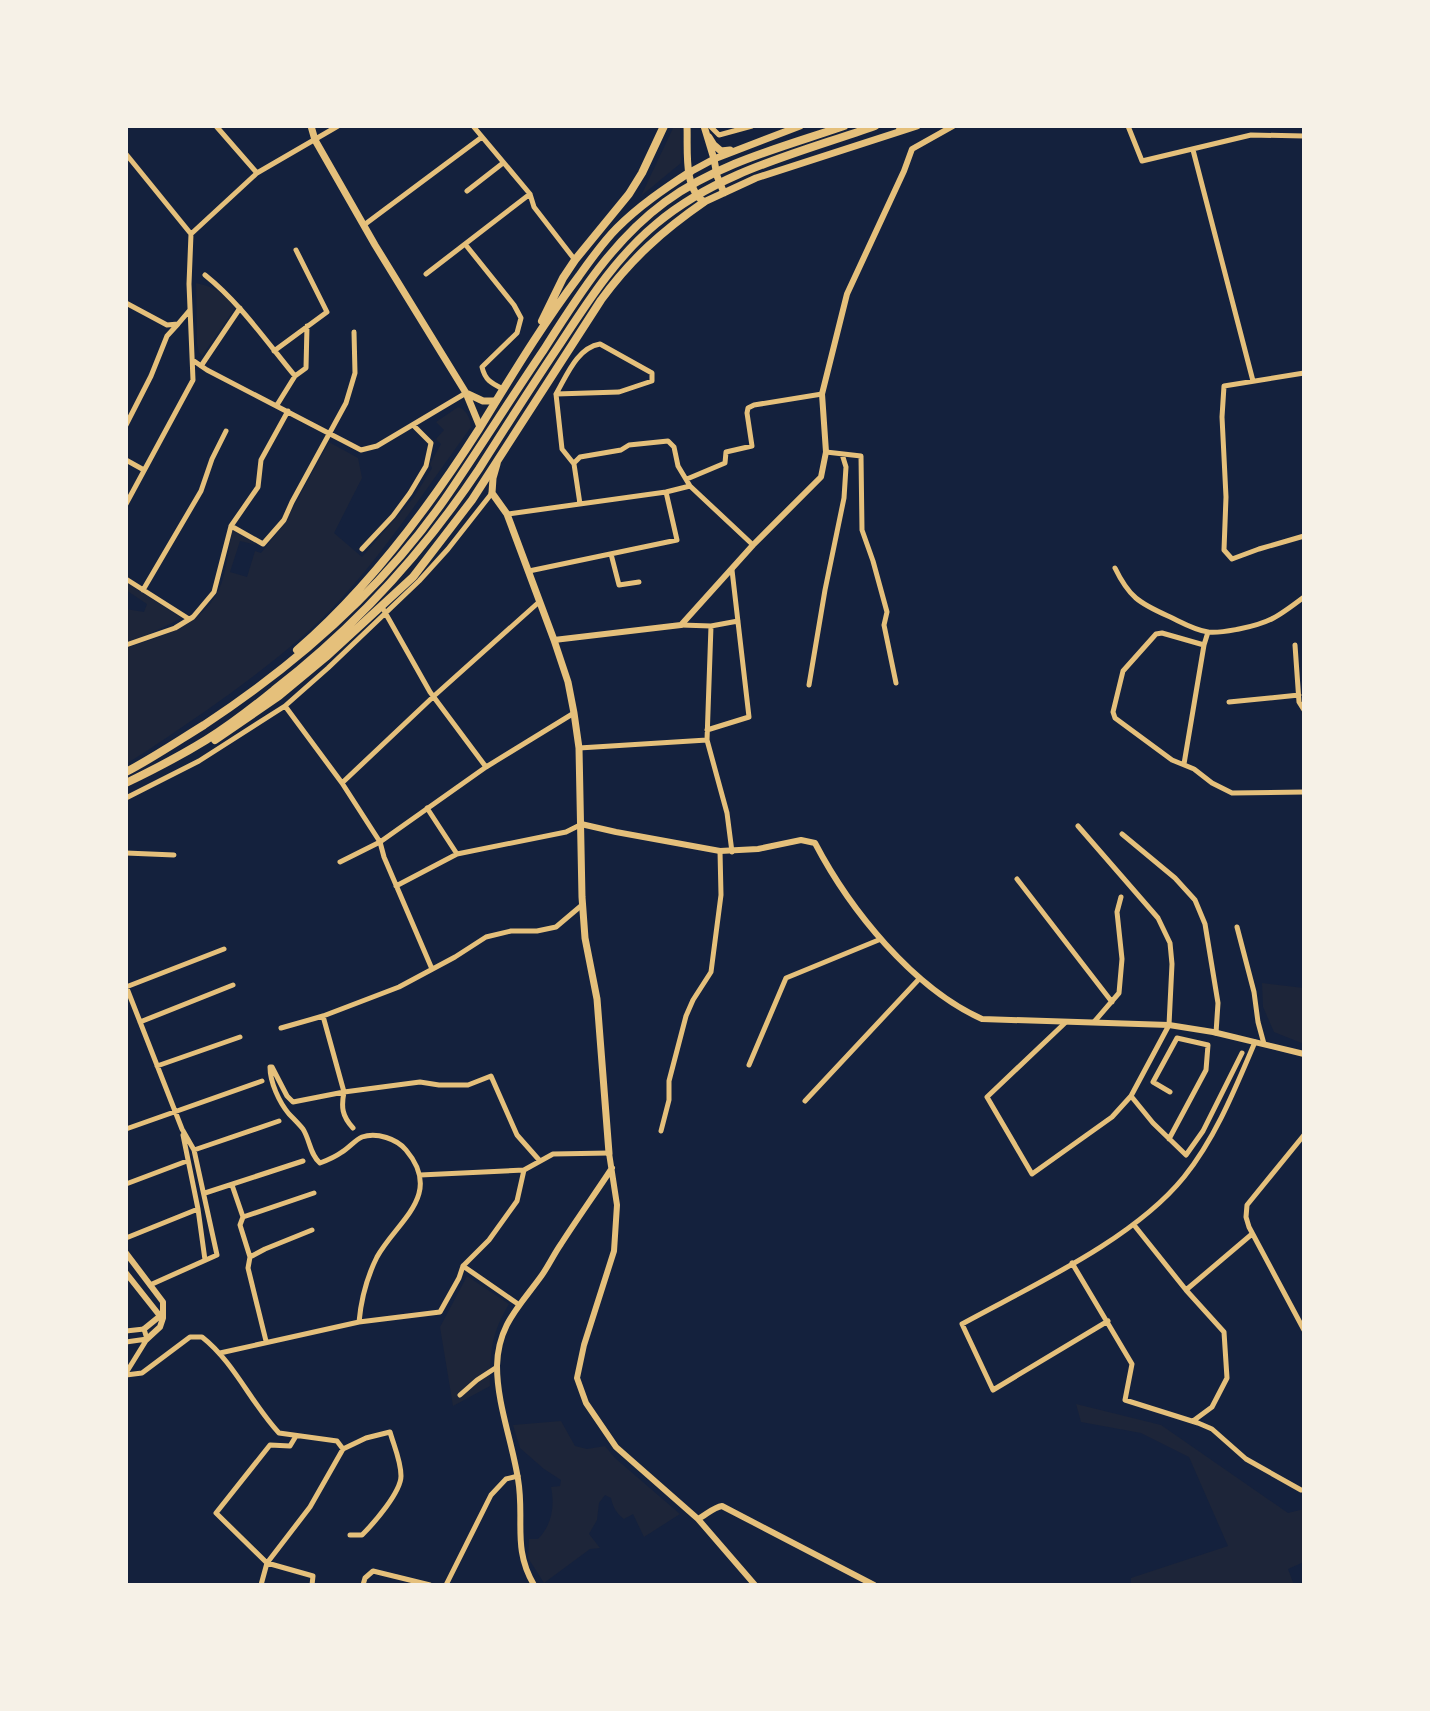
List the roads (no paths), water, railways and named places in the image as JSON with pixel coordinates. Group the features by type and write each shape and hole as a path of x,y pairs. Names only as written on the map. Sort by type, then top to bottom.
{"highway":[{"path":"529,347 563,278 629,194 664,126"},
{"path":"126,772 160,754 242,700 312,645 370,590 420,532 453,486 606,258 639,224 667,201 709,176 747,159 844,126"},
{"path":"126,783 208,739 252,708 313,659 377,598 428,539 476,473 583,308 632,245 672,211 715,184 749,169 875,126"},
{"path":"900,130 910,126"},
{"path":"160,754 287,659 342,609 410,527 480,427 529,347 600,248 643,204 690,172"},
{"path":"167,762 208,745 259,710 384,610 472,500 621,273 665,230 704,202"},
{"path":"643,204 657,205 662,209 667,219 665,230"}],"main road":[{"path":"311,126 315,140 363,225 466,393 480,427"},
{"path":"687,126 692,189 704,202 756,178 917,126"},
{"path":"690,172 714,159 800,126"},
{"path":"706,127 714,145 721,151 737,150"},
{"path":"706,127 724,193"},
{"path":"466,393 483,401 496,401"},
{"path":"500,456 492,493 507,514 554,640 568,682 574,713 579,748 582,905 597,999 609,1153"},
{"path":"472,500 480,493 492,493"}],"street":[{"path":"216,126 257,173"},
{"path":"191,234 257,173 338,126"},
{"path":"473,126 530,194 534,207 575,260"},
{"path":"706,127 719,135 752,126"},
{"path":"681,625 753,545 821,477 826,452 822,394 847,294 912,149 953,126"},
{"path":"1128,126 1142,161 1251,135 1304,136"},
{"path":"363,225 482,137"},
{"path":"1193,150 1253,382"},
{"path":"126,154 191,234 193,361 193,380 129,493 126,504"},
{"path":"467,191 503,163"},
{"path":"426,274 530,194"},
{"path":"465,244 521,318 517,333 482,367 485,378 503,389"},
{"path":"274,351 327,312 296,250"},
{"path":"205,275 240,308 295,376"},
{"path":"126,303 167,325 178,324"},
{"path":"201,366 240,308"},
{"path":"126,425 167,336 190,311"},
{"path":"277,405 295,376 306,368 307,326"},
{"path":"231,526 263,544 284,520 346,403 355,373 354,332"},
{"path":"556,394 619,392 652,381 652,373 600,344 584,351 576,360 556,394 562,449 574,464 580,504"},
{"path":"193,361 361,450 377,446 466,393"},
{"path":"1304,373 1224,386 1222,417 1226,497 1224,550 1232,559 1304,536"},
{"path":"687,479 725,463 726,452 752,446 748,408 822,394"},
{"path":"126,645 175,628 189,619 214,592 231,526 258,487 261,460 288,411"},
{"path":"362,549 393,516 426,466 431,443 413,425"},
{"path":"143,590 201,491 226,431"},
{"path":"574,464 580,457 621,450 629,445 668,441 674,447 678,466 690,486 753,545"},
{"path":"826,452 861,456 862,530 887,612 884,625 896,683"},
{"path":"809,685 844,498 846,467 842,454"},
{"path":"126,460 144,470"},
{"path":"507,514 690,486"},
{"path":"528,571 677,540 666,492"},
{"path":"126,798 199,761 285,706 384,610 419,581 492,493"},
{"path":"611,554 619,585 639,582"},
{"path":"1115,568 1125,589 1144,605 1208,632 1260,625 1304,597"},
{"path":"707,730 749,717 732,569"},
{"path":"126,579 189,619"},
{"path":"342,783 539,602"},
{"path":"384,610 430,692 486,767"},
{"path":"554,640 738,621"},
{"path":"711,626 707,740 727,813 732,852"},
{"path":"1184,765 1208,632"},
{"path":"1204,645 1156,634 1123,671 1113,712 1117,719 1172,760 1194,769 1232,793 1304,792"},
{"path":"1295,645 1299,702 1304,710"},
{"path":"1229,702 1299,695"},
{"path":"285,706 342,783 380,842 432,969"},
{"path":"340,862 380,842 486,767 574,713"},
{"path":"579,748 707,740"},
{"path":"427,808 457,854"},
{"path":"396,886 457,854 566,832 581,824 732,852 801,840 815,843 854,907 920,978 961,1010 982,1019 1169,1025 1304,1054"},
{"path":"1066,1022 987,1097 1032,1174 1112,1117 1131,1096 1169,1025 1172,964 1170,943 1165,931 1158,918 1078,826"},
{"path":"1122,834 1175,878 1195,900 1205,924 1218,1003 1216,1033"},
{"path":"661,1131 669,1100 669,1081 686,1016 711,972 721,895 720,851"},
{"path":"126,853 174,855"},
{"path":"1017,879 1112,1002"},
{"path":"1093,1023 1119,993 1122,959 1117,912 1121,897"},
{"path":"281,1028 323,1016 399,987 486,937 511,931 556,927 582,905"},
{"path":"1237,927 1264,1044"},
{"path":"749,1065 786,978 881,939"},
{"path":"150,1285 217,1255 194,1150 182,1129 126,986 224,949"},
{"path":"805,1101 920,978"},
{"path":"140,1022 233,985"},
{"path":"323,1016 344,1092 341,1104 344,1118 353,1128"},
{"path":"157,1066 240,1037"},
{"path":"1169,1139 1206,1070 1208,1045 1177,1038 1153,1082 1170,1092"},
{"path":"1108,1321 993,1390 962,1324 1134,1225 1165,1198 1207,1145 1230,1102 1255,1042"},
{"path":"1131,1096 1186,1155 1203,1131 1242,1053"},
{"path":"359,1322 378,1255 414,1209 420,1175 415,1161 399,1142 383,1137 361,1138 344,1152 320,1163 315,1159 304,1130 286,1110 278,1095 270,1067 293,1102 420,1082 468,1085 491,1076 517,1135 540,1161"},
{"path":"126,1129 262,1081"},
{"path":"194,1150 279,1121"},
{"path":"182,1129 205,1260"},
{"path":"1304,1135 1247,1205 1246,1217 1252,1234 1304,1330"},
{"path":"420,1175 524,1170 553,1154 609,1153 617,1205 614,1251 584,1345 577,1378 586,1403 616,1447 698,1519 755,1585"},
{"path":"126,1184 187,1161"},
{"path":"205,1193 303,1161"},
{"path":"534,1585 520,1554 521,1500 499,1392 498,1349 518,1304 541,1276 612,1168"},
{"path":"220,1353 359,1322 440,1312 463,1266 489,1240 517,1201 524,1170"},
{"path":"232,1185 243,1217 240,1225 250,1257 248,1268 266,1341"},
{"path":"243,1217 314,1193"},
{"path":"126,1238 198,1209"},
{"path":"1134,1225 1224,1332 1227,1378 1212,1407 1193,1421"},
{"path":"250,1257 312,1230"},
{"path":"1186,1290 1252,1234"},
{"path":"126,1253 163,1302 160,1327 147,1339 126,1374"},
{"path":"1072,1263 1132,1364 1125,1400 1212,1429 1246,1459 1304,1490"},
{"path":"463,1266 518,1304"},
{"path":"126,1331 144,1329 160,1316 127,1275 138,1269"},
{"path":"144,1329 147,1339"},
{"path":"126,1374 142,1373 190,1337 202,1337 220,1353 279,1433 337,1441 343,1449"},
{"path":"126,1342 147,1339"},
{"path":"460,1395 497,1367"},
{"path":"261,1585 267,1563 310,1507 343,1449 366,1438 390,1432 402,1480 372,1525 362,1535 350,1535"},
{"path":"296,1436 290,1446 270,1445 216,1513 267,1563 313,1576 312,1585"},
{"path":"446,1585 491,1495 506,1479 518,1476"},
{"path":"698,1519 722,1506 874,1585"},
{"path":"363,1585 365,1578 373,1571 430,1585"}]}
